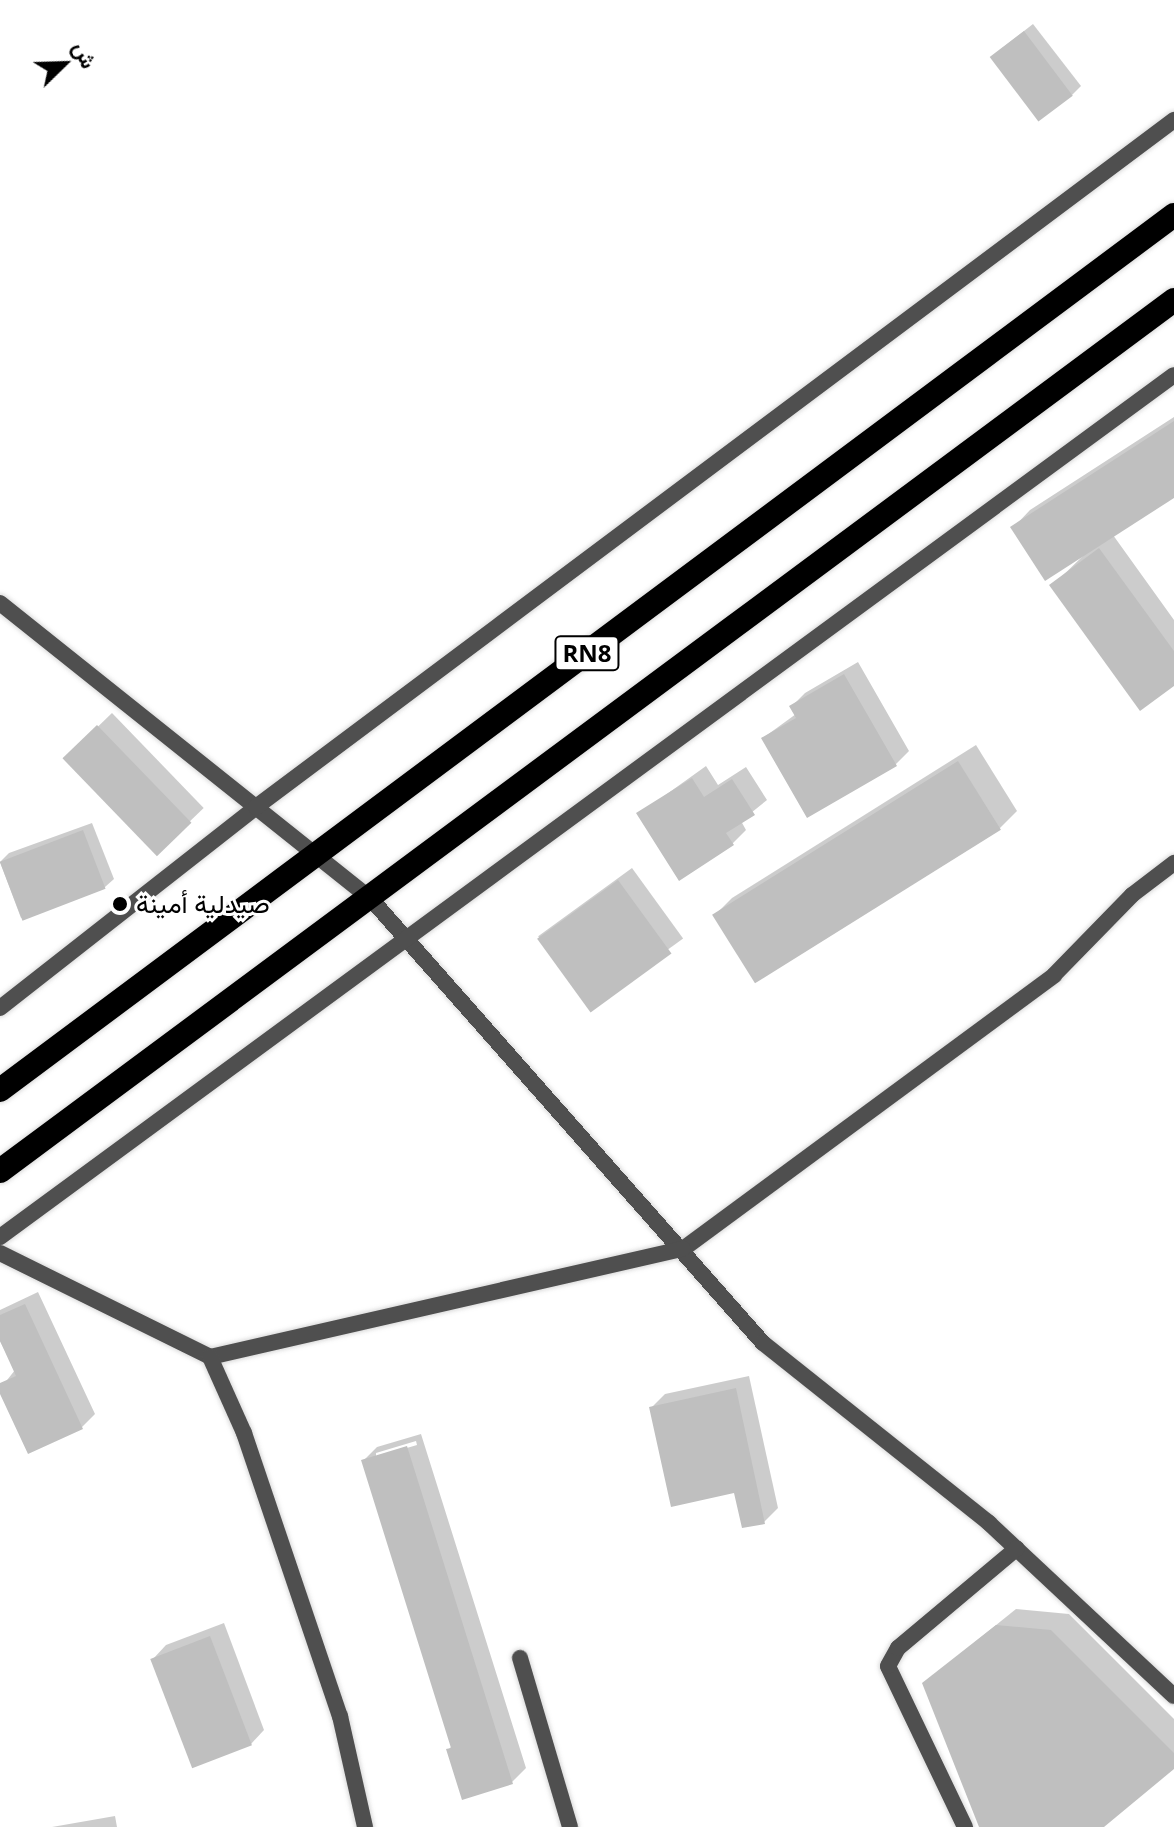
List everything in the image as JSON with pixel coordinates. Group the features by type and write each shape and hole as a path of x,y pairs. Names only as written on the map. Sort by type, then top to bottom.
{"highway":[{"name":"RN8","path":"0,1090 317,857 1174,215"},
{"name":"RN8","path":"0,1171 371,899 1174,300"}],"street":[{"path":"0,1008 256,807 1174,120"},
{"path":"0,1237 1174,375"},
{"path":"0,603 371,899 763,1343 1017,1548 1174,1696"},
{"path":"0,1253 210,1357 683,1249 1054,975 1132,895 1174,863"},
{"path":"210,1357 244,1433 340,1716 365,1827"},
{"path":"965,1827 888,1666 898,1648 1017,1548"},
{"path":"520,1658 570,1827"}],"building":[{"path":"1024,31 1073,96 1038,122 990,57"},
{"path":"1174,421 1174,498 1045,581 1010,527"},
{"path":"1099,548 1174,651 1174,686 1140,711 1049,585"},
{"path":"844,674 897,766 807,818 761,738 796,718 789,706"},
{"path":"97,725 191,823 157,856 62,758"},
{"path":"958,761 1001,830 755,983 712,915"},
{"path":"692,778 704,797 732,779 755,815 726,833 734,845 679,881 636,813"},
{"path":"83,830 106,889 22,921 0,862"},
{"path":"618,880 671,954 591,1012 537,939"},
{"path":"25,1304 83,1429 28,1454 0,1394 0,1383 16,1376 0,1341 0,1315"},
{"path":"736,1388 765,1524 742,1528 734,1493 671,1507 649,1407"},
{"path":"407,1446 513,1784 462,1800 446,1749 451,1748 361,1460"},
{"path":"996,1625 1051,1630 1174,1753 1174,1769 1104,1827 979,1827 922,1683"},
{"path":"210,1636 252,1745 192,1768 150,1659"}],"place":[{"name":"صيدلية أمينة","path":"120,904"}]}
